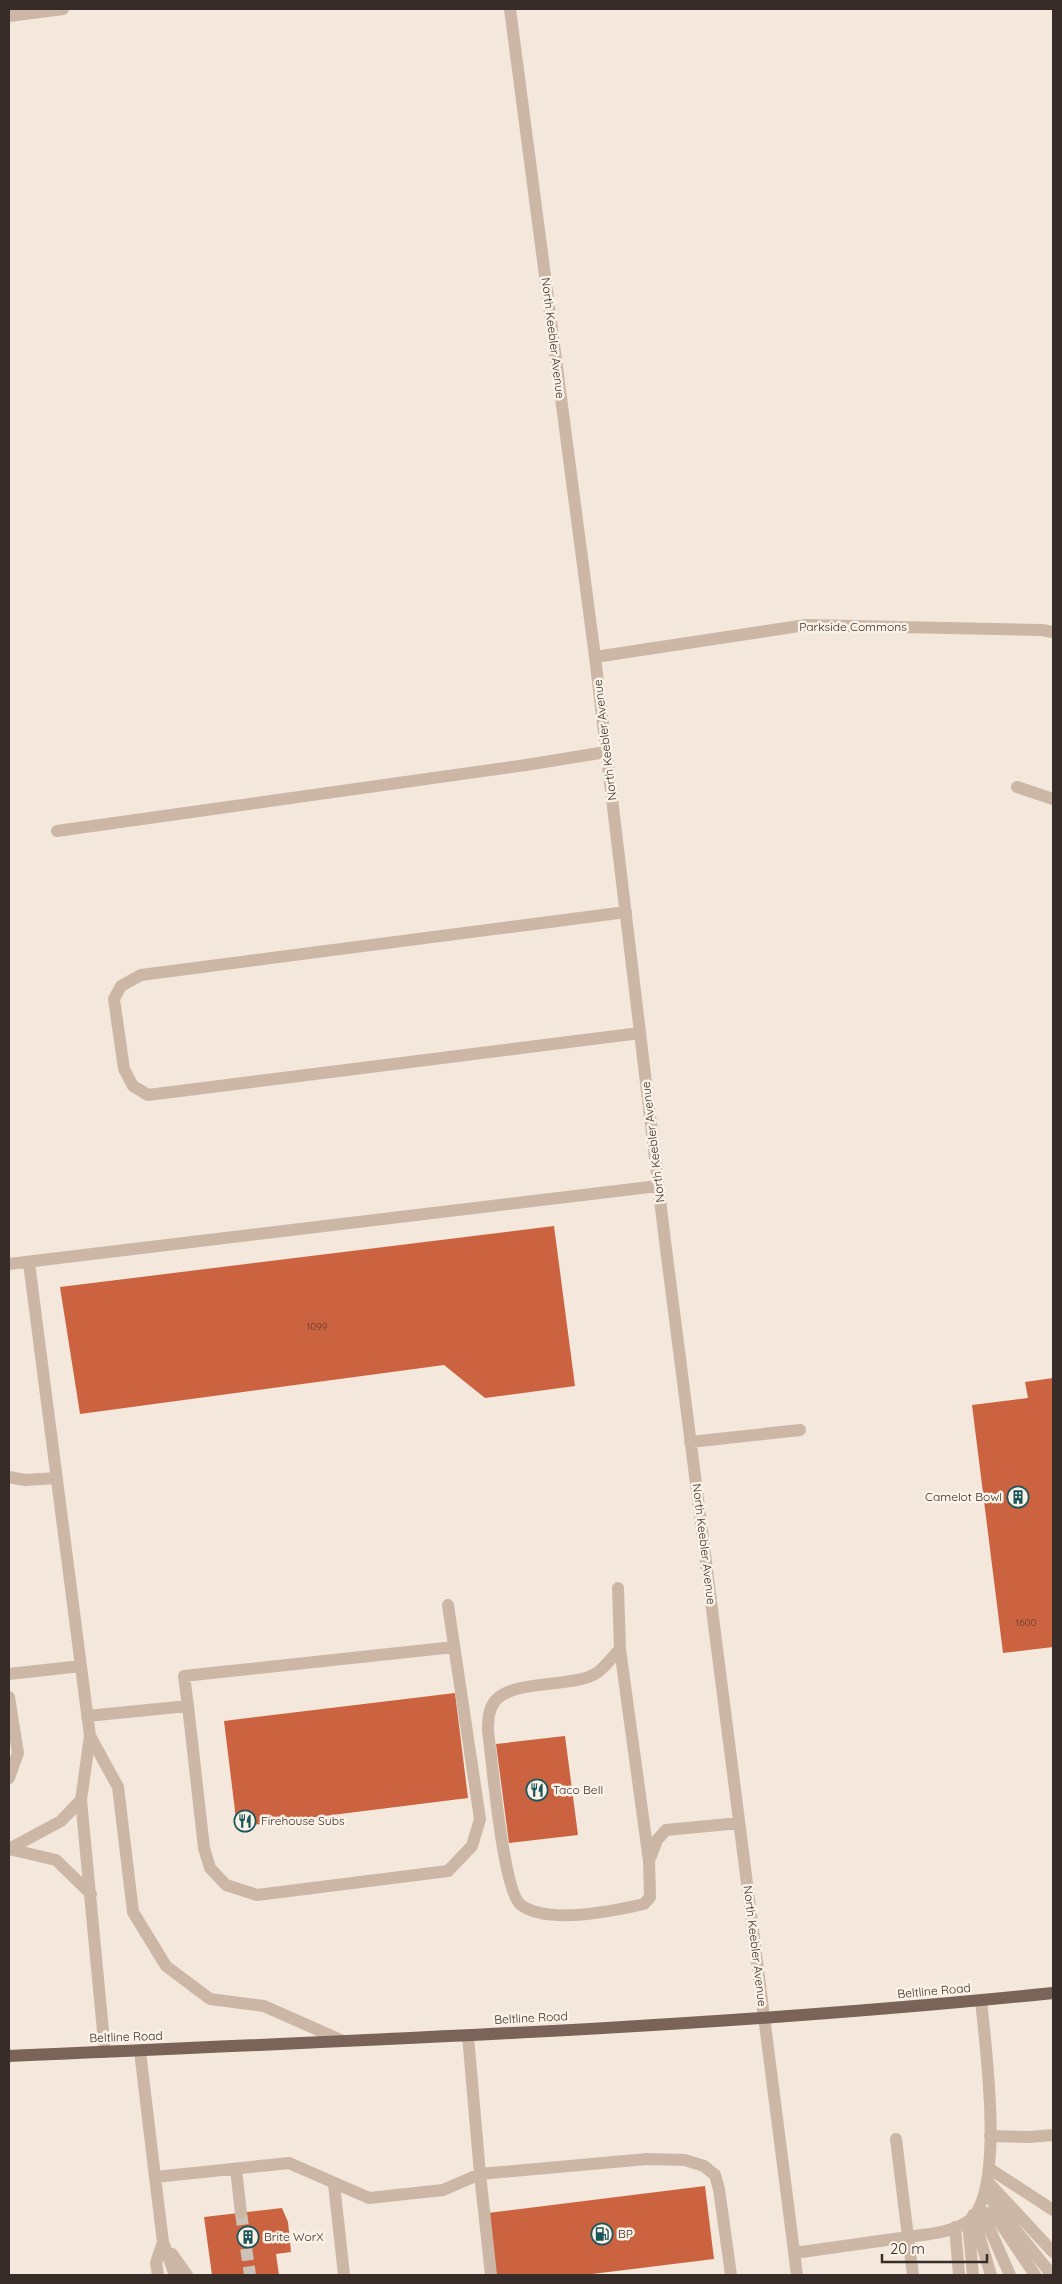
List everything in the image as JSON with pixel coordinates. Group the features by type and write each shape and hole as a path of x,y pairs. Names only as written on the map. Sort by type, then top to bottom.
{"main road":[{"name":"Beltline Road","path":"9,2056 468,2036 764,2019 1053,1992"}],"street":[{"path":"9,16 63,9"},
{"name":"North Keebler Avenue","path":"510,9 595,657 658,1186 797,2275"},
{"name":"Parkside Commons","path":"595,657 806,625 1042,630 1053,632"},
{"path":"57,831 606,752"},
{"path":"1017,787 1053,799"},
{"path":"626,912 142,975 121,986 114,999 124,1069 133,1086 148,1095 640,1033"},
{"path":"9,1264 658,1186"},
{"path":"29,1263 90,1736 81,1800 105,2052"},
{"path":"690,1442 800,1430"},
{"path":"9,1477 26,1480 56,1478"},
{"path":"618,1588 620,1649 649,1861 650,1897 644,1904 621,1909 565,1915 541,1914 518,1904 511,1892 505,1861 488,1731 489,1715 495,1701 514,1690 575,1680 598,1672 620,1649"},
{"path":"448,1606 480,1819 472,1846 448,1871 257,1895 226,1885 210,1868 204,1848 184,1676 454,1646"},
{"path":"9,1674 81,1666"},
{"path":"9,1697 18,1753 9,1778"},
{"path":"87,1716 188,1706"},
{"path":"90,1736 118,1787 133,1912 166,1966 210,1999 264,2006 343,2041"},
{"path":"9,1849 61,1821 81,1800"},
{"path":"649,1861 657,1840 666,1830 739,1823"},
{"path":"9,1849 56,1860 90,1894"},
{"path":"973,2275 980,2203 990,2168 987,2058 981,2000"},
{"path":"468,2036 491,2275"},
{"path":"140,2051 163,2242 175,2275"},
{"path":"990,2136 1029,2137 1053,2135"},
{"path":"896,2139 913,2275"},
{"path":"155,2178 289,2163 369,2198 443,2190 480,2174 647,2159 685,2160 704,2166 715,2175 719,2189 731,2275"},
{"path":"990,2168 1053,2210"},
{"path":"236,2169 241,2213"},
{"path":"334,2184 344,2275"},
{"path":"794,2252 946,2231 954,2227 980,2203"},
{"path":"980,2203 1053,2252"},
{"path":"980,2203 991,2275"},
{"path":"980,2203 1010,2275"},
{"path":"980,2203 1035,2275"},
{"path":"980,2203 1052,2275"},
{"path":"954,2227 959,2275"},
{"path":"158,2275 156,2263 163,2242"},
{"path":"163,2242 187,2275"}],"building":[{"path":"554,1226 575,1386 485,1398 444,1365 80,1414 60,1287"},
{"name":"Camelot Bowl","path":"1053,1378 1053,1647 1003,1653 972,1405 1028,1398 1025,1382"},
{"path":"455,1693 468,1798 237,1827 224,1721"},
{"name":"Taco Bell","path":"565,1736 578,1835 509,1843 496,1744"},
{"path":"705,2186 714,2259 584,2275 496,2275 488,2213"},
{"name":"Brite WorX","path":"282,2208 288,2222 291,2252 276,2254 279,2275 212,2275 204,2217"}],"tunnel":[{"path":"241,2213 250,2275"}],"place":[{"name":"Camelot Bowl","path":"1018,1497"},
{"name":"Taco Bell","path":"537,1790"},
{"name":"Firehouse Subs","path":"245,1821"},
{"name":"BP","path":"602,2234"},
{"name":"Brite WorX","path":"248,2237"}]}
